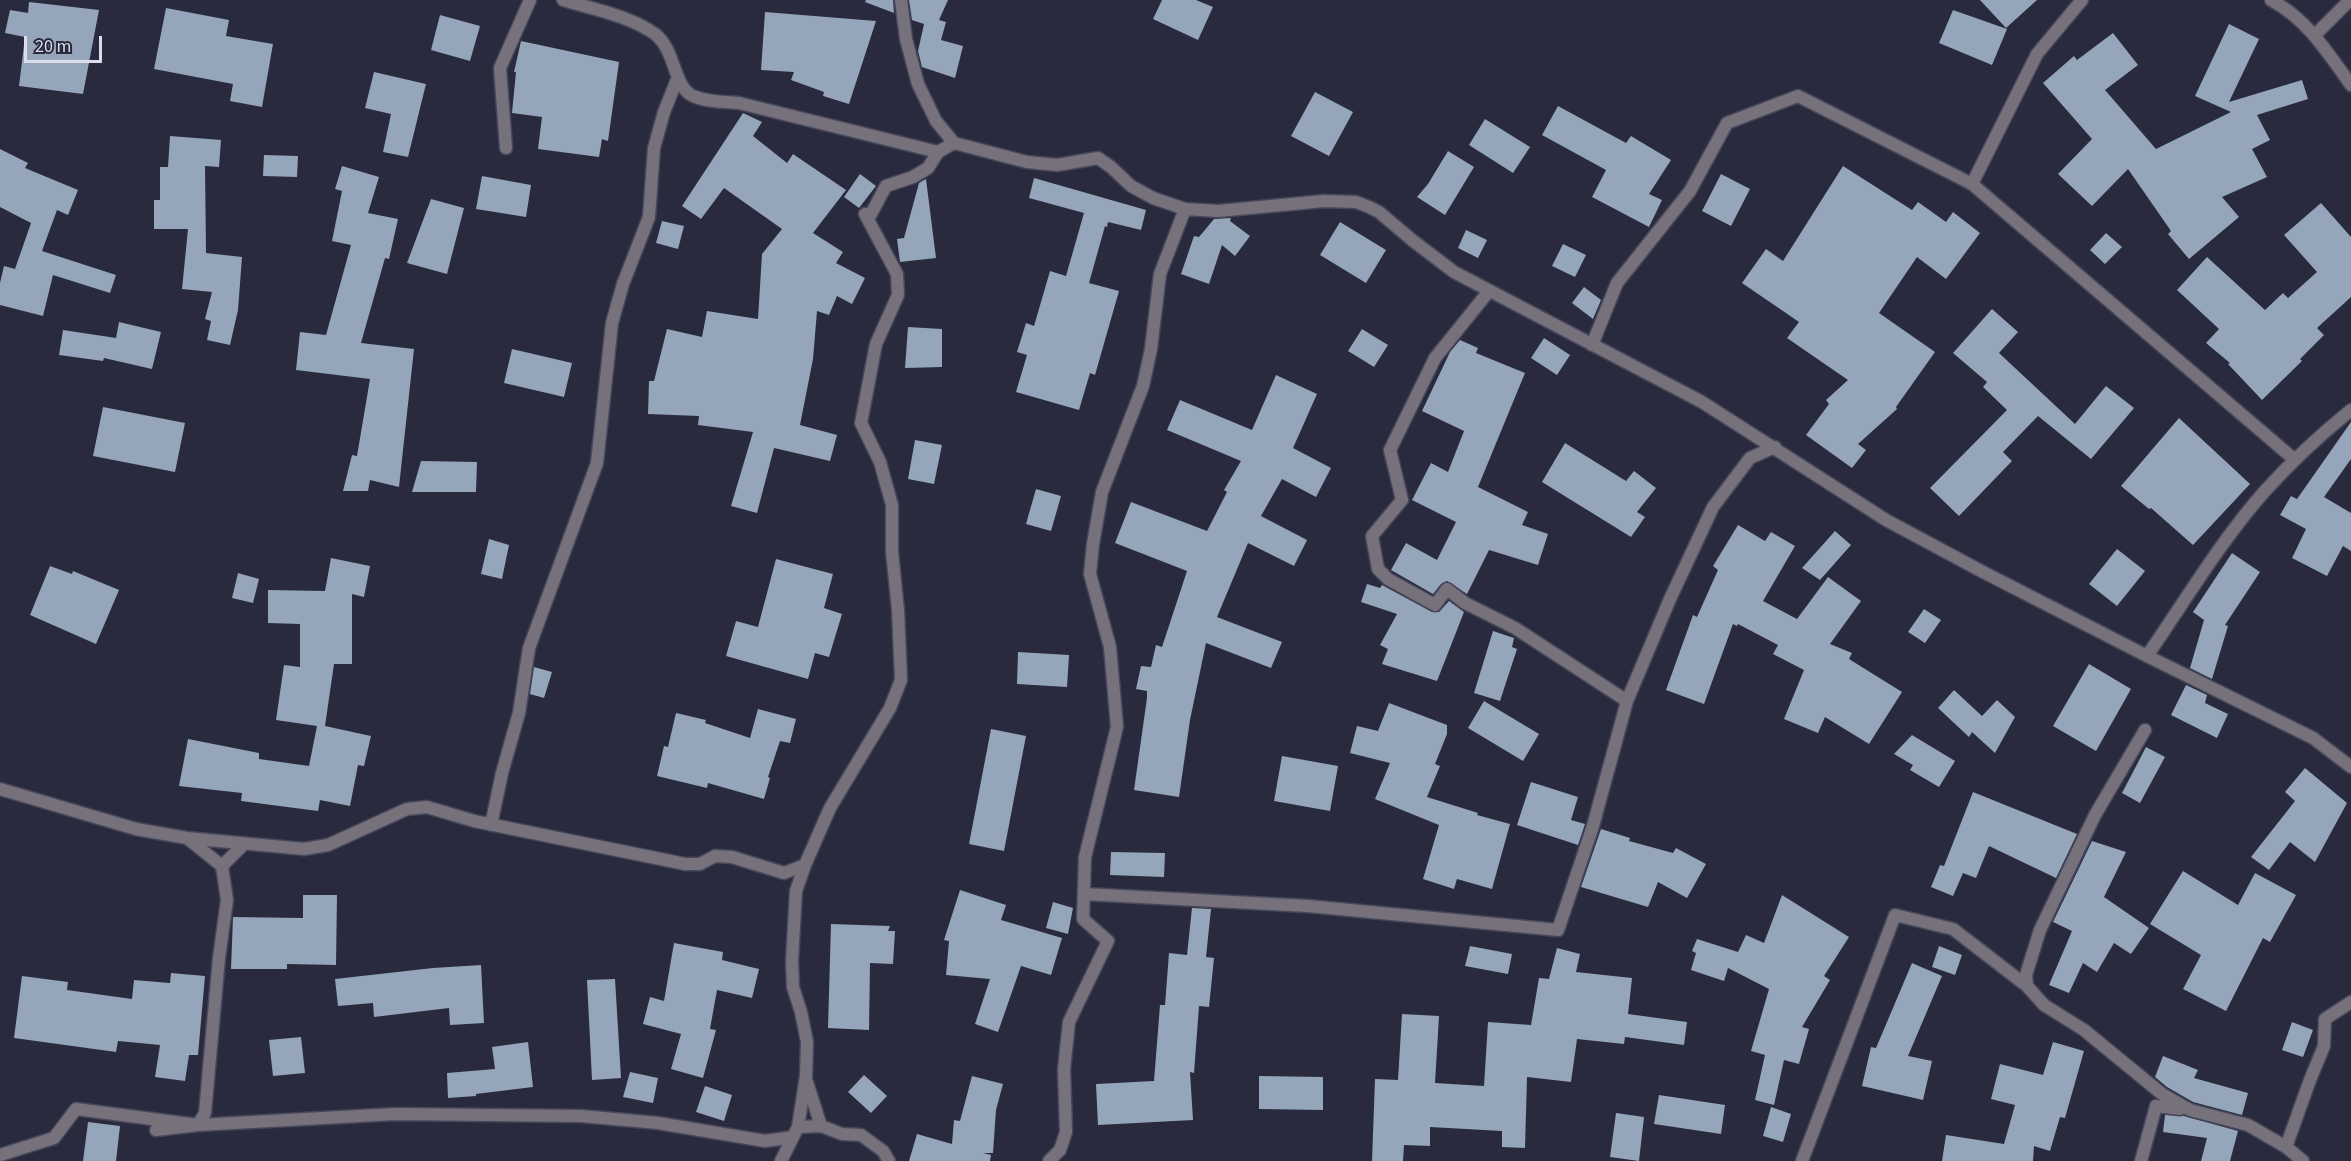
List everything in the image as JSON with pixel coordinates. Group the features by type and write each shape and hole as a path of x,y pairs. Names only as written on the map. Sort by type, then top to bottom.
{"street":[{"path":"506,148 500,68 530,0"},
{"path":"563,0 640,25 657,36 667,47 683,89 692,96 740,103 938,152"},
{"path":"901,0 906,39 918,84 936,121 954,143 1027,162 1057,165 1098,158 1104,160 1131,186 1153,198 1185,209 1218,211 1323,201 1356,202 1379,212 1454,272 1702,402 1886,520 2147,656 2313,738 2351,766"},
{"path":"1972,184 2037,54 2082,0"},
{"path":"2271,0 2289,9 2315,35 2351,85"},
{"path":"2315,35 2350,0"},
{"path":"491,825 502,773 519,713 529,648 597,463 612,323 623,284 649,218 654,148 664,112 678,77"},
{"path":"1592,345 1617,283 1690,191 1727,123 1798,96 1972,184 2295,460"},
{"path":"781,1161 796,1132 806,1076 807,1042 793,987 792,961 796,891 830,808 890,708 900,680 898,610 892,552 892,505 880,462 861,423 876,344 898,295 897,274 865,214 871,214 886,186 913,177 928,168 938,152 954,143"},
{"path":"1049,1161 1060,1150 1066,1132 1064,1069 1069,1022 1108,941 1083,919 1085,857 1117,727 1110,647 1089,574 1093,544 1102,492 1143,386 1151,349 1160,274 1185,209"},
{"path":"1489,291 1435,358 1390,450 1402,500 1372,536 1378,570 1388,579 1435,605 1447,589 1465,603 1515,628 1627,701"},
{"path":"2147,656 2234,529 2265,491 2315,440 2351,410"},
{"path":"1084,894 1308,906 1558,930 1593,826 1627,701 1670,599 1713,507 1750,458 1775,447"},
{"path":"2027,986 2026,975 2040,930 2095,815 2145,730"},
{"path":"0,789 136,829 187,838 244,844 304,849 328,845 407,809 428,807 491,825 685,864 700,864 715,856 732,857 784,873 805,865"},
{"path":"187,838 222,866 227,900 219,958 205,1113 198,1125"},
{"path":"222,866 244,844"},
{"path":"784,873 796,891"},
{"path":"1802,1161 1895,915 1953,929 2027,986 2044,1005 2084,1030 2162,1094 2190,1110"},
{"path":"2286,1147 2324,1046 2325,1019 2351,1002"},
{"path":"806,1076 821,1126"},
{"path":"2141,1161 2156,1106 2190,1110 2248,1125 2286,1147 2303,1161"},
{"path":"0,1155 54,1138 76,1109 198,1125"},
{"path":"156,1130 198,1125 395,1114 581,1116 658,1123 765,1141 821,1126 842,1134 861,1135 883,1151 889,1161"}],"building":[{"path":"866,0 893,0 894,13 865,2"},
{"path":"909,0 948,0 939,20 946,22 941,40 963,46 955,78 922,67 918,51 924,24 912,20"},
{"path":"1162,0 1196,0 1213,7 1198,40 1153,19"},
{"path":"1980,0 2037,0 2006,28"},
{"path":"29,2 99,10 83,94 19,86 25,37 5,33 10,10 28,13"},
{"path":"166,8 229,20 226,36 273,44 262,107 230,101 233,84 154,69"},
{"path":"1953,10 2007,29 1992,65 1939,43"},
{"path":"765,12 876,21 849,104 823,96 824,92 791,80 794,72 761,70"},
{"path":"440,15 480,26 470,61 431,50"},
{"path":"2229,24 2259,39 2229,102 2302,80 2308,99 2257,115 2270,140 2252,149 2267,177 2222,197 2239,217 2189,259 2168,234 2171,231 2128,169 2092,206 2058,174 2092,139 2043,83 2074,56 2077,60 2113,33 2138,65 2105,90 2156,149 2231,112 2195,96"},
{"path":"521,41 619,62 608,141 602,139 599,157 538,149 542,117 512,113 516,72 514,72"},
{"path":"374,72 426,84 408,157 383,152 391,114 365,108"},
{"path":"1315,92 1353,112 1329,156 1291,136"},
{"path":"1558,106 1626,143 1631,136 1671,160 1649,194 1662,200 1649,227 1592,197 1606,170 1542,135"},
{"path":"743,113 762,122 753,136 787,163 793,154 846,190 813,233 843,252 836,263 865,278 852,304 837,296 829,315 817,311 813,359 800,425 837,435 830,461 774,448 757,513 731,506 753,432 698,425 699,416 648,414 649,381 654,381 667,329 702,337 707,311 758,319 762,254 782,229 724,188 701,219 682,206"},
{"path":"1485,119 1530,147 1513,173 1469,145"},
{"path":"170,136 221,140 219,167 205,166 206,253 242,257 238,310 230,345 207,340 211,321 205,319 212,292 182,289 188,229 154,229 154,200 160,200 160,167 168,167"},
{"path":"0,149 28,163 25,168 78,190 68,215 57,210 42,251 116,275 110,293 53,275 43,316 0,305 0,283 4,266 15,269 31,223 0,207"},
{"path":"1448,151 1474,167 1445,215 1417,197 1428,184"},
{"path":"264,155 298,156 297,177 263,176"},
{"path":"342,166 379,177 368,213 398,219 389,259 385,258 361,343 414,349 399,487 370,480 368,491 343,491 352,455 357,456 370,379 296,370 300,332 326,335 351,245 332,241 342,191 335,189"},
{"path":"1843,166 1912,210 1918,202 1946,222 1953,212 1980,233 1946,279 1917,257 1879,313 1935,352 1896,407 1897,409 1858,444 1866,450 1852,468 1806,435 1829,404 1826,400 1848,380 1787,338 1799,322 1742,283 1766,249 1783,261"},
{"path":"860,174 876,186 859,208 844,197"},
{"path":"1721,174 1750,189 1731,226 1702,211"},
{"path":"482,176 531,185 526,217 476,209"},
{"path":"1034,178 1146,210 1141,230 1108,222 1107,227 1105,226 1089,283 1119,291 1095,375 1090,373 1079,410 1016,392 1027,355 1017,352 1026,323 1034,326 1050,271 1066,276 1084,213 1029,198"},
{"path":"926,179 936,258 900,262 897,239 904,238 919,183"},
{"path":"431,199 464,208 447,274 407,263"},
{"path":"2321,203 2351,237 2351,297 2317,328 2324,335 2300,359 2302,361 2262,400 2228,364 2230,363 2206,343 2219,329 2177,290 2207,257 2265,310 2283,293 2288,298 2317,272 2284,235"},
{"path":"1231,218 1230,221 1250,236 1235,256 1222,245 1209,284 1181,274 1194,236 1199,237 1214,219"},
{"path":"662,221 684,226 678,249 656,243"},
{"path":"1340,222 1386,250 1366,283 1320,255"},
{"path":"1466,230 1487,240 1478,258 1458,248"},
{"path":"2106,233 2122,247 2105,264 2090,250"},
{"path":"1563,244 1586,255 1575,277 1552,266"},
{"path":"1584,287 1601,300 1593,319 1572,303"},
{"path":"1992,309 2018,332 1999,353 2075,424 2106,386 2134,408 2091,459 2038,416 2003,452 2012,461 1959,516 1930,488 2007,410 1983,387 1987,382 1953,353"},
{"path":"119,322 161,332 152,369 104,358 103,361 59,355 63,330 116,338"},
{"path":"908,327 942,329 942,367 905,368"},
{"path":"1362,329 1388,345 1374,367 1348,351"},
{"path":"1544,338 1570,355 1557,375 1531,358"},
{"path":"1460,340 1478,348 1476,353 1525,373 1478,487 1528,512 1522,525 1548,534 1538,565 1489,550 1467,594 1447,581 1441,584 1433,594 1391,570 1406,543 1437,560 1456,522 1412,500 1431,463 1448,472 1464,431 1422,411 1450,352"},
{"path":"512,349 572,363 564,397 504,383"},
{"path":"1276,375 1317,394 1293,448 1331,468 1316,497 1282,479 1261,516 1307,540 1294,566 1248,543 1217,617 1282,642 1271,668 1206,643 1190,720 1179,797 1134,790 1147,698 1147,691 1136,689 1141,666 1151,667 1156,645 1162,647 1187,571 1115,543 1131,502 1207,531 1227,492 1224,490 1241,461 1167,430 1180,400 1252,430"},
{"path":"103,407 185,423 175,472 93,456"},
{"path":"2179,418 2250,484 2193,545 2151,508 2149,509 2121,486"},
{"path":"2351,422 2351,459 2324,497 2351,513 2351,551 2343,546 2327,576 2292,558 2306,529 2280,515 2291,496 2297,499"},
{"path":"915,440 942,445 934,484 908,479"},
{"path":"1565,443 1626,481 1634,471 1656,488 1637,512 1645,517 1631,537 1542,482"},
{"path":"421,461 477,462 476,492 412,492"},
{"path":"1036,489 1061,496 1051,531 1026,524"},
{"path":"1738,525 1765,541 1771,532 1795,546 1763,601 1797,619 1828,577 1861,601 1830,644 1852,653 1849,659 1902,692 1869,744 1825,717 1818,733 1784,719 1804,670 1773,654 1778,645 1738,624 1737,626 1733,624 1704,704 1666,690 1693,615 1697,617 1718,570 1713,566"},
{"path":"1835,531 1851,545 1820,580 1802,568"},
{"path":"489,539 509,545 502,579 481,574"},
{"path":"2117,549 2145,571 2117,606 2089,584"},
{"path":"2232,553 2260,572 2225,625 2228,626 2212,679 2190,668 2204,620 2193,612"},
{"path":"331,558 370,566 364,597 352,594 352,664 334,664 325,726 371,736 364,766 358,765 350,806 320,800 318,811 241,801 242,793 179,786 188,739 259,753 259,759 309,766 317,726 276,720 284,665 300,667 300,624 268,623 268,590 325,591"},
{"path":"776,559 833,574 824,608 842,614 829,657 815,653 808,679 726,656 736,621 758,627"},
{"path":"50,566 72,574 73,571 119,590 96,644 30,615"},
{"path":"238,573 259,579 253,603 232,598"},
{"path":"1367,584 1380,588 1382,585 1432,612 1439,612 1449,601 1464,612 1437,681 1382,664 1388,649 1380,645 1397,614 1361,602"},
{"path":"1924,609 1941,620 1925,643 1908,632"},
{"path":"1493,631 1514,638 1512,647 1517,649 1500,701 1474,693"},
{"path":"1018,652 1069,655 1067,687 1017,684"},
{"path":"2089,664 2131,689 2096,751 2053,726"},
{"path":"534,667 552,672 544,698 530,694"},
{"path":"2186,685 2207,695 2205,703 2228,714 2217,738 2171,715"},
{"path":"1954,690 1982,716 1997,700 2015,717 1995,753 1972,732 1969,737 1938,708"},
{"path":"1484,701 1539,734 1523,761 1468,728"},
{"path":"1389,703 1447,725 1447,734 1435,764 1440,766 1427,797 1510,824 1492,889 1457,879 1454,889 1423,879 1439,825 1375,799 1390,763 1350,753 1357,726 1378,731"},
{"path":"758,709 796,719 790,743 780,741 768,777 770,778 764,799 708,783 707,788 657,776 664,746 668,747 676,713 706,720 705,723 750,738"},
{"path":"991,729 1026,736 1004,851 969,844"},
{"path":"1912,735 1955,761 1939,787 1910,770 1913,765 1894,754"},
{"path":"2146,747 2165,757 2140,803 2122,793"},
{"path":"1282,756 1338,766 1330,811 1274,801"},
{"path":"2305,768 2347,803 2315,862 2290,842 2269,870 2251,857 2295,801 2285,792"},
{"path":"1531,782 1578,797 1571,820 1585,824 1578,845 1517,825"},
{"path":"1973,792 2077,834 2056,878 1989,846 1976,878 1963,873 1953,896 1931,887 1940,865 1944,866"},
{"path":"1601,829 1630,838 1629,841 1673,853 1676,848 1706,864 1687,898 1658,882 1648,907 1581,887"},
{"path":"2092,841 2126,852 2104,897 2149,928 2131,954 2114,943 2097,972 2083,963 2069,993 2049,985 2072,931 2053,922"},
{"path":"1111,852 1165,853 1164,877 1110,875"},
{"path":"2183,871 2238,905 2255,873 2296,895 2270,942 2263,938 2226,1011 2183,989 2201,955 2150,924"},
{"path":"960,890 1006,905 1001,920 1062,938 1051,975 1021,966 998,1032 975,1024 990,979 946,975 949,941 944,940"},
{"path":"303,895 337,895 336,965 287,964 287,969 231,969 233,917 303,918"},
{"path":"1782,895 1849,937 1824,976 1830,980 1802,1027 1809,1029 1799,1064 1784,1060 1774,1105 1755,1100 1765,1055 1751,1051 1769,989 1728,968 1724,981 1691,970 1696,953 1692,951 1697,939 1738,952 1746,935 1764,943"},
{"path":"1053,902 1073,908 1068,934 1046,928"},
{"path":"1192,908 1211,909 1206,957 1214,958 1209,1007 1199,1006 1194,1073 1190,1072 1193,1120 1098,1125 1096,1084 1154,1081 1160,1005 1165,1005 1169,953 1187,955"},
{"path":"831,924 890,926 888,931 895,931 893,964 870,963 869,1030 828,1028"},
{"path":"674,943 723,952 722,960 759,969 752,998 717,990 710,1029 716,1030 703,1078 671,1069 681,1034 643,1024 650,997 664,1001"},
{"path":"1470,946 1512,954 1508,974 1465,966"},
{"path":"1939,946 1962,955 1955,975 1932,967"},
{"path":"1557,948 1580,954 1576,972 1632,978 1628,1014 1687,1022 1684,1045 1625,1037 1624,1044 1577,1039 1571,1082 1527,1077 1525,1148 1502,1147 1502,1131 1430,1127 1430,1146 1404,1145 1403,1161 1372,1161 1375,1079 1398,1080 1402,1014 1439,1016 1435,1083 1484,1086 1488,1022 1531,1025 1539,978 1549,979"},
{"path":"1912,963 1942,976 1908,1056 1932,1061 1923,1100 1862,1086 1871,1047 1876,1048"},
{"path":"481,965 484,1023 450,1025 449,1008 374,1017 373,1003 338,1006 335,979"},
{"path":"171,973 205,976 198,1055 189,1055 185,1081 155,1077 160,1045 118,1041 116,1052 14,1038 22,976 68,982 67,990 132,999 134,980 170,983"},
{"path":"615,979 621,1078 592,1080 587,980"},
{"path":"2292,1022 2313,1030 2303,1057 2282,1050"},
{"path":"301,1037 305,1073 273,1076 269,1040"},
{"path":"528,1042 533,1087 448,1098 447,1073 495,1069 492,1047"},
{"path":"2053,1042 2084,1051 2065,1118 2060,1117 2050,1151 2034,1146 2033,1161 1942,1161 1946,1135 2004,1144 2015,1105 1991,1099 2000,1064 2043,1075"},
{"path":"2163,1056 2198,1070 2194,1078 2248,1093 2242,1115 2193,1102 2167,1087 2155,1077"},
{"path":"630,1072 658,1078 653,1103 623,1097"},
{"path":"864,1075 887,1096 871,1113 848,1092"},
{"path":"972,1076 1003,1084 996,1110 993,1153 983,1153 991,1155 990,1161 909,1161 917,1134 952,1144 954,1120 960,1121"},
{"path":"1259,1076 1323,1077 1323,1110 1259,1109"},
{"path":"705,1086 732,1095 724,1121 696,1112"},
{"path":"1659,1095 1725,1105 1721,1134 1654,1124"},
{"path":"1771,1107 1791,1114 1783,1142 1763,1136"},
{"path":"1616,1113 1644,1117 1639,1161 1610,1157"},
{"path":"2165,1115 2184,1116 2238,1131 2230,1161 2201,1161 2207,1138 2163,1132"},
{"path":"88,1122 120,1126 116,1161 83,1161"}]}
